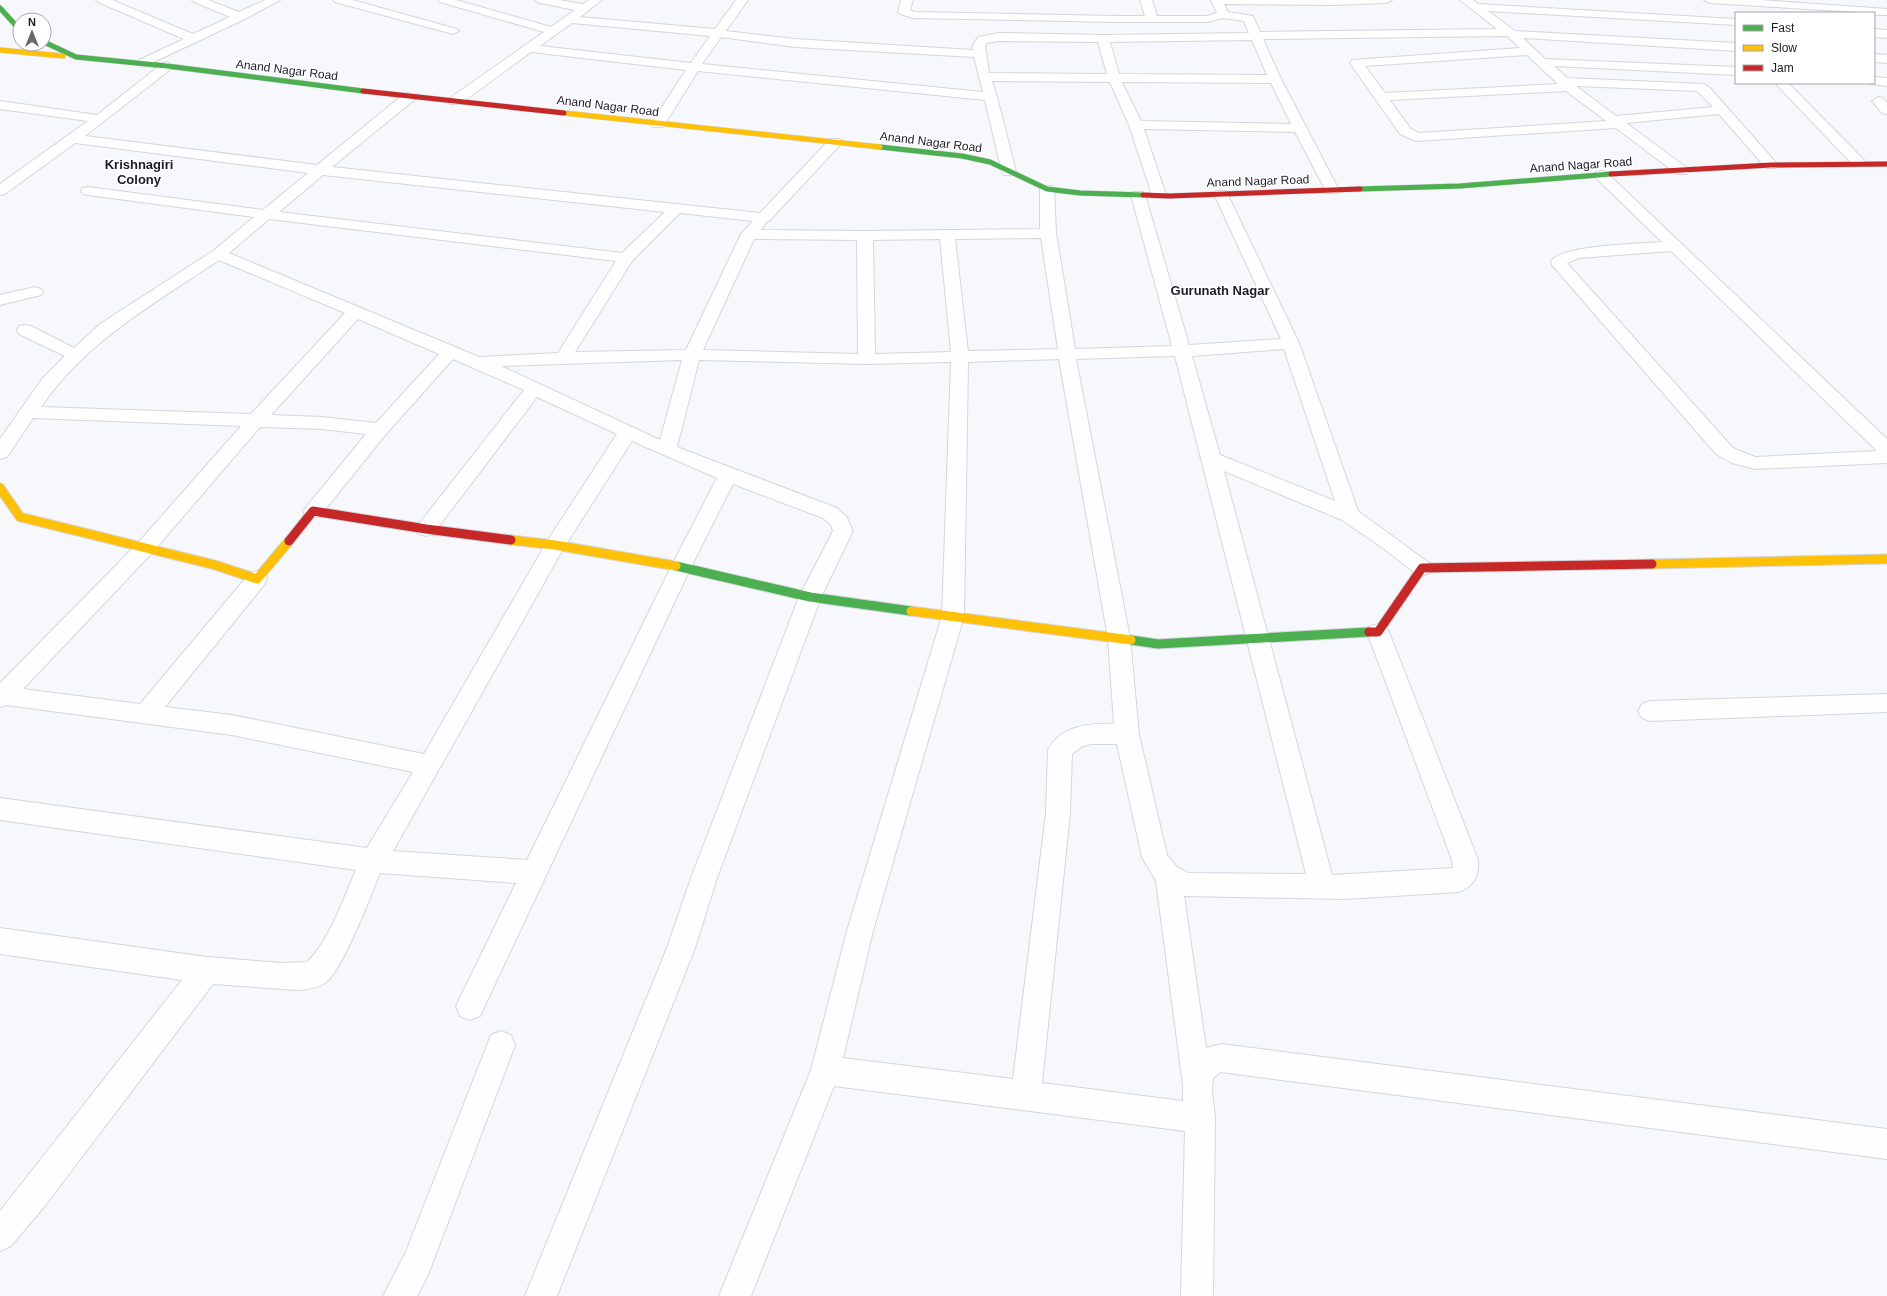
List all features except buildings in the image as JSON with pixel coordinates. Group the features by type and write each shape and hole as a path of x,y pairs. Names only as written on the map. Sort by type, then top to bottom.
{"street":[{"path":"102,0 194,39"},
{"path":"198,0 241,17"},
{"path":"143,63 274,0"},
{"path":"339,0 453,31"},
{"path":"444,0 553,31"},
{"path":"540,0 585,8"},
{"path":"455,100 596,0"},
{"path":"658,124 694,68 742,0"},
{"path":"907,0 904,12 913,15 991,11 1152,19 1207,19 1223,16 1249,18 1275,79 1332,190"},
{"path":"1146,0 1152,19"},
{"path":"1223,16 1217,0 1263,2 1386,0"},
{"path":"1709,0 1887,12"},
{"path":"1709,0 1732,22"},
{"path":"1471,4 1732,22"},
{"path":"1471,4 1510,33 1566,85 1682,171"},
{"path":"0,8 12,21"},
{"path":"987,38 991,11"},
{"path":"570,19 718,33 795,43 979,54"},
{"path":"1009,172 979,54 979,45 982,40 987,38 1104,39 1335,34 1510,33 1735,48"},
{"path":"1875,33 1887,34"},
{"path":"1335,34 1405,131 1416,137 1429,138 1616,122 1723,110"},
{"path":"1104,39 1114,77 1136,125 1159,195"},
{"name":"Anand Nagar Road","path":"52,46 76,57 143,63 409,97 455,100 658,124 962,156 990,162 1047,189 1080,193 1138,195 1221,194 1460,186 1601,174 1682,171 1771,165 1858,163 1887,164"},
{"path":"528,48 694,68 991,97"},
{"path":"0,50 76,57"},
{"path":"1356,63 1529,51"},
{"path":"1875,58 1887,59"},
{"path":"1542,62 1735,71"},
{"path":"0,191 74,139 167,66"},
{"path":"984,77 1275,79"},
{"path":"1875,81 1887,82"},
{"path":"1782,84 1858,163"},
{"path":"1381,97 1566,85 1694,86 1706,91 1771,165"},
{"path":"0,453 48,383 106,328 218,254 409,97"},
{"path":"0,105 100,119"},
{"path":"1136,125 1300,128"},
{"path":"74,139 320,170 764,218"},
{"path":"667,450 692,355 749,234 836,142"},
{"path":"1601,174 1887,450"},
{"path":"1047,189 1048,233 1067,354 1118,638 1127,734 1155,857 1159,867 1176,881 1188,885 1346,887 1459,880 1466,872 1465,860 1378,632"},
{"path":"88,191 268,213 401,232 626,258"},
{"path":"1221,194 1291,343 1349,516"},
{"path":"1138,195 1184,351 1322,886"},
{"path":"563,358 626,258 677,208"},
{"path":"749,234 864,236 1048,233"},
{"path":"734,1296 826,1070 860,931 953,616 960,357 947,235"},
{"path":"864,236 867,359"},
{"path":"1675,246 1576,254 1565,257 1559,261 1560,265 1723,450 1729,454 1741,460 1755,463 1887,457"},
{"path":"218,254 479,363 667,450 728,476 830,513 840,521 843,531 810,597 707,870 681,948 541,1296"},
{"path":"0,300 34,292"},
{"path":"1,696 145,548 255,421 355,312"},
{"path":"25,330 76,355"},
{"path":"479,363 563,358 692,355 867,359 960,357 1184,351 1291,343"},
{"path":"145,714 380,430 450,352"},
{"path":"426,529 534,389"},
{"path":"28,412 322,423 380,430"},
{"path":"0,941 207,970 299,977 316,973 328,959 373,861 430,765 555,545 628,432"},
{"path":"1213,460 1349,516 1390,543 1422,568 1887,559"},
{"path":"470,1006 536,872 681,567 728,476"},
{"path":"0,488 20,517 215,565 257,579"},
{"path":"313,511 426,529 555,545 681,567 810,597 1158,644 1378,632"},
{"path":"1378,632 1422,568"},
{"path":"1,696 232,725 430,765"},
{"path":"1650,711 1887,704"},
{"path":"1026,1096 1058,813 1060,750 1066,742 1084,735 1093,733 1127,734"},
{"path":"0,809 373,861 536,872"},
{"path":"1168,875 1200,1118 1197,1296"},
{"path":"0,1235 32,1196 207,970"},
{"path":"399,1296 417,1264 501,1045"},
{"path":"1197,1087 1198,1076 1204,1066 1212,1060 1221,1058 1887,1144"},
{"path":"826,1070 1200,1118"}],"traffic: fast":[{"path":"0,8 12,21"},
{"path":"52,46 76,57 167,66 363,91"},
{"path":"880,147 962,156 990,162 1047,189 1080,193 1143,195"},
{"path":"1360,189 1460,186 1611,174"},
{"path":"676,566 810,597 911,611"},
{"path":"1131,640 1158,644 1369,632"}],"traffic: slow":[{"path":"0,50 63,56"},
{"path":"564,113 880,147"},
{"path":"0,488 20,517 215,565 257,579 289,541"},
{"path":"511,540 555,545 676,566"},
{"path":"1652,564 1887,559"},
{"path":"911,611 1131,640"}],"traffic: jam":[{"path":"363,91 564,113"},
{"path":"1611,174 1771,165 1887,164"},
{"path":"1143,195 1170,196 1360,189"},
{"path":"289,541 313,511 426,529 511,540"},
{"path":"1369,632 1378,632 1422,568 1652,564"}],"district":[{"name":"Krishnagiri Colony","path":"139,172"},
{"name":"Gurunath Nagar","path":"1220,290"}]}
